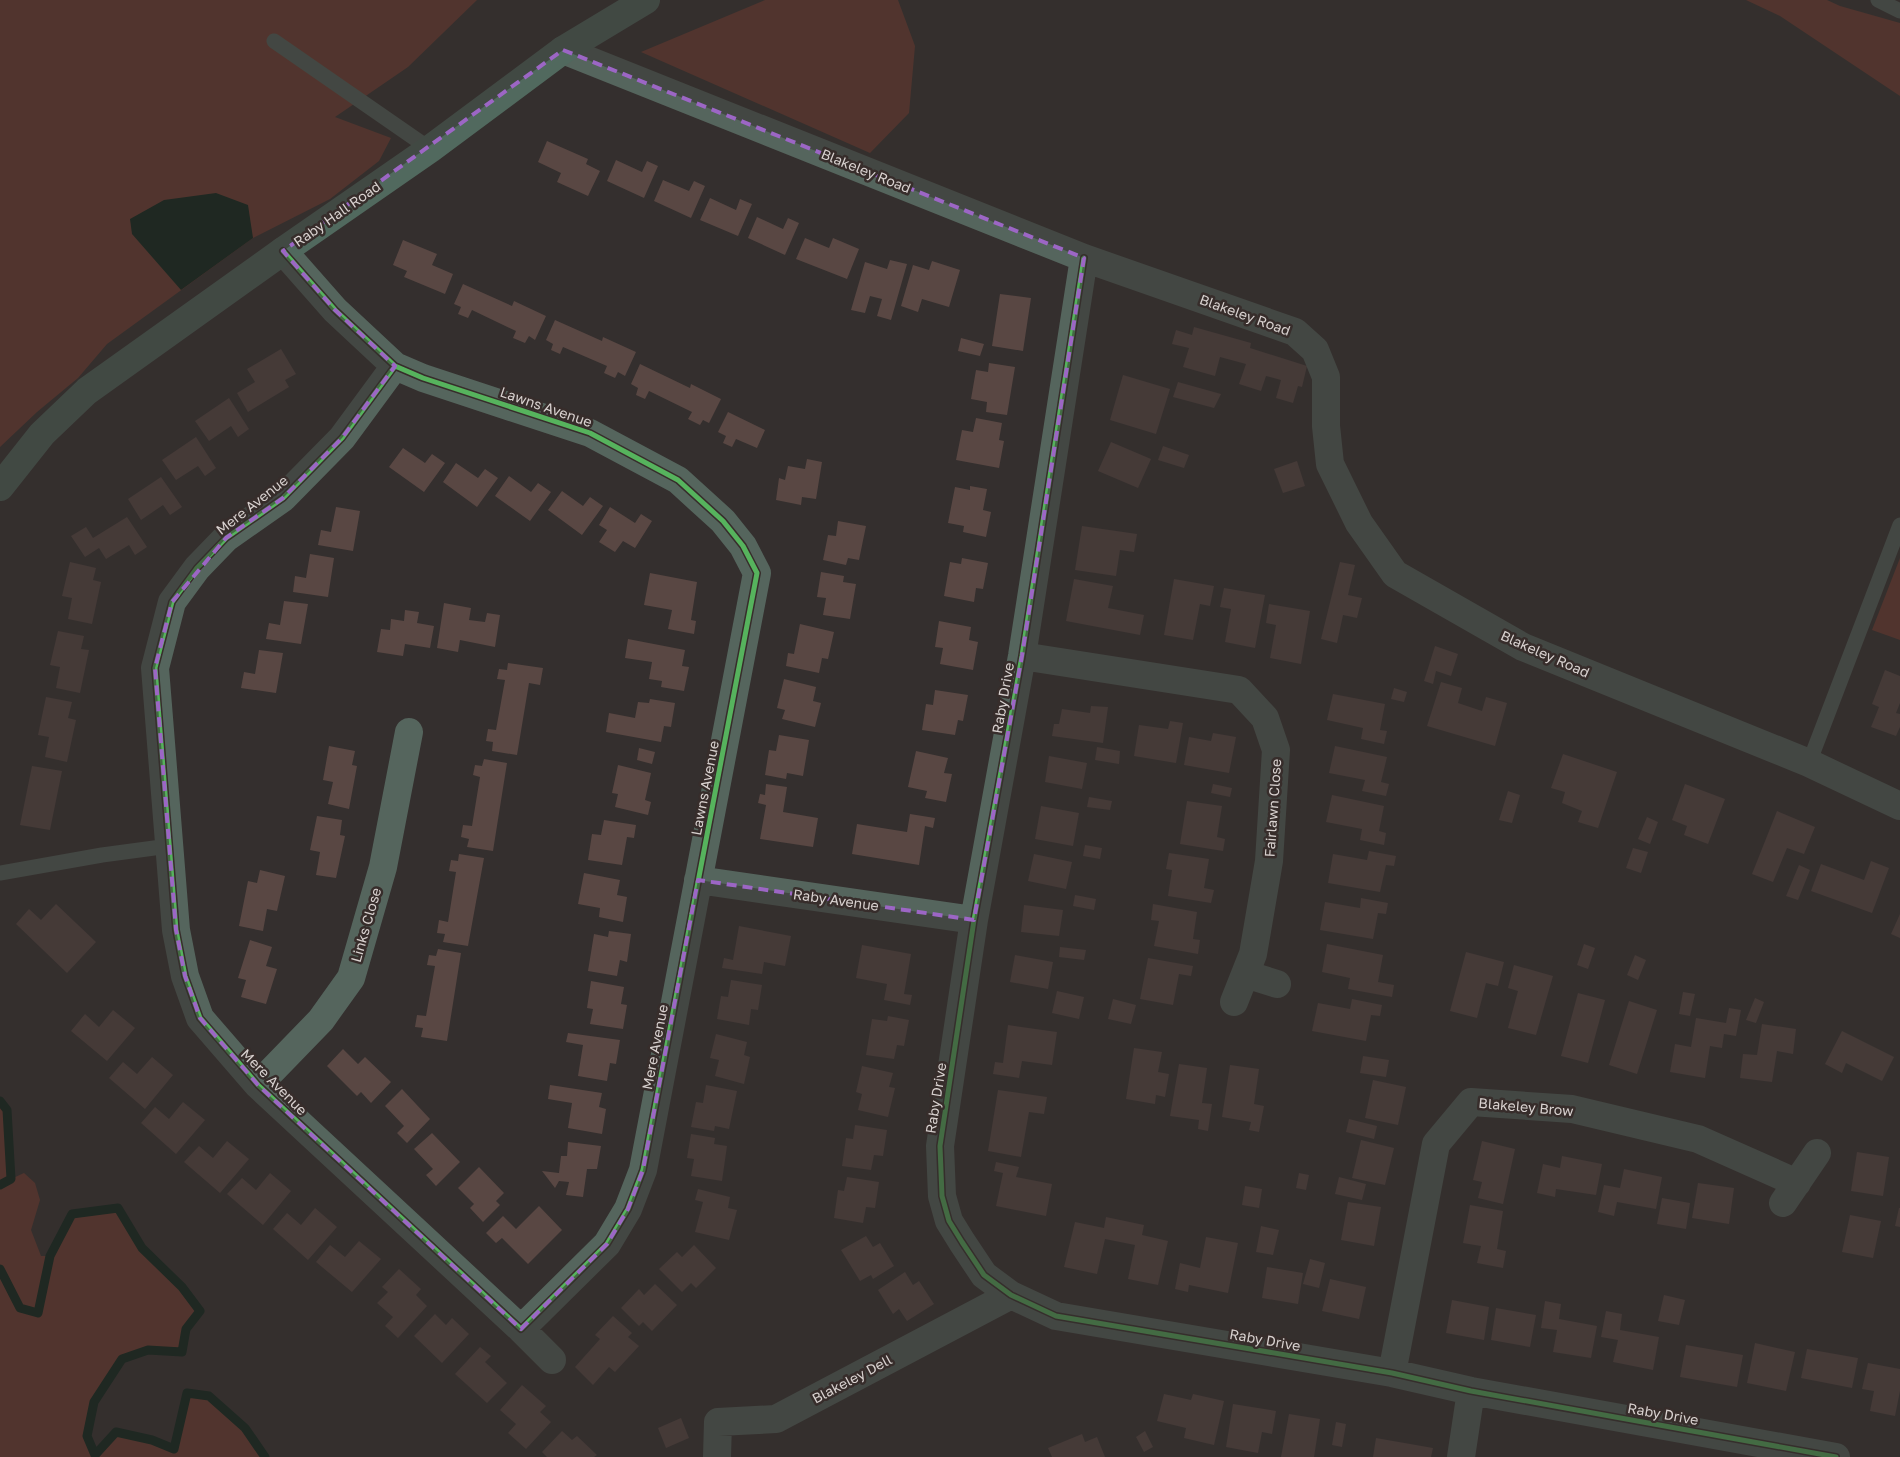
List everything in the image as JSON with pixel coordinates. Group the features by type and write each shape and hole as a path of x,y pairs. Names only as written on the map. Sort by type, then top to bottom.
{"street":[{"name":"Raby Hall Road","path":"0,486 42,434 86,391 430,149 563,50 646,0"},
{"name":"Blakeley Road","path":"563,50 1084,258 1295,332 1315,350 1326,377 1326,426 1330,464 1358,523 1394,574 1523,647 1809,763 1900,806"},
{"name":"Lawns Avenue","path":"283,251 335,310 395,366 423,378 590,433 645,461 678,480 723,521 743,546 757,573 698,880"},
{"name":"Raby Drive","path":"1084,258 1022,656 974,920 940,1146 942,1196 949,1221 984,1274 1011,1295 1056,1316 1392,1373 1471,1391 1836,1457"},
{"name":"Mere Avenue","path":"395,366 342,438 283,498 226,538 197,568 172,602 155,668 176,930 185,976 200,1018 258,1085 552,1360"},
{"name":"Fairlawn Close","path":"1022,656 1239,690 1265,718 1276,750 1269,861 1253,954 1234,1002"},
{"name":"Links Close","path":"258,1085 321,1020 351,978 383,867 409,732"},
{"name":"Mere Avenue","path":"521,1329 607,1244 628,1209 643,1170 698,880"},
{"name":"Raby Avenue","path":"698,880 974,920"},
{"path":"1245,974 1277,984"},
{"name":"Blakeley Brow","path":"1392,1373 1436,1144 1472,1102 1572,1109 1698,1139 1790,1193 1817,1153"},
{"name":"Blakeley Dell","path":"717,1457 718,1422 776,1419 1011,1295"},
{"path":"1461,1457 1471,1391"}],"lane":[{"path":"1878,0 1900,11"},
{"path":"274,41 430,149"},
{"path":"1809,763 1900,525"},
{"path":"0,873 102,855 169,846"}],"highlighted area":[{"path":"563,50 1084,258 1022,656 974,920 698,880 643,1170 628,1209 607,1244 521,1329 258,1085 200,1018 185,976 176,930 155,668 172,602 226,538 283,498 342,438 395,366 335,310 283,251"}],"shaded area":[{"path":"0,0 477,0 408,67 335,117 391,138 379,161 330,199 253,238 107,344 78,378 37,412 0,447"},
{"path":"765,0 898,0 915,46 909,113 870,153 641,52"},
{"path":"1746,0 1827,0 1840,6 1900,23 1900,96 1780,16"},
{"path":"216,193 248,205 253,238 181,290 132,234 130,219 164,200"},
{"path":"1900,558 1900,640 1872,630"},
{"path":"0,1101 7,1110 11,1179 24,1173 35,1183 40,1200 31,1230 41,1256 50,1256 72,1214 118,1208 142,1248 182,1287 200,1311 186,1329 182,1352 148,1350 122,1359 94,1402 87,1436 95,1455 116,1432 152,1440 174,1449 187,1393 209,1396 245,1428 265,1457 0,1457"}],"building":[{"path":"547,141 588,159 586,164 600,171 588,196 557,182 561,173 538,162"},
{"path":"616,160 642,172 647,161 658,166 644,198 607,181"},
{"path":"663,180 689,191 694,181 705,186 691,218 654,201"},
{"path":"710,198 736,210 740,199 752,204 738,236 700,220"},
{"path":"757,217 783,229 788,218 799,223 785,255 748,238"},
{"path":"805,238 829,248 833,238 859,249 847,279 796,259"},
{"path":"403,240 437,254 432,265 453,274 445,294 404,277 407,271 393,265"},
{"path":"890,260 907,264 891,320 877,316 882,299 870,296 865,313 851,310 865,262 887,269"},
{"path":"932,261 960,270 949,307 922,299 918,312 901,306 913,265 929,270"},
{"path":"463,284 512,306 514,301 546,316 535,340 529,336 525,343 513,338 516,331 472,310 468,318 458,314 461,307 454,304"},
{"path":"1000,294 1031,298 1023,351 992,346"},
{"path":"555,320 602,341 603,337 636,352 625,376 618,372 615,378 604,373 607,366 563,347 560,354 551,350 553,344 546,340"},
{"path":"1194,327 1251,343 1250,348 1307,366 1302,387 1298,386 1293,403 1276,398 1281,380 1266,376 1261,391 1239,384 1246,364 1220,357 1215,376 1183,367 1189,348 1172,344 1176,330 1192,335"},
{"path":"961,338 984,344 980,356 958,351"},
{"path":"281,349 296,374 285,380 289,387 248,412 237,393 255,382 247,369"},
{"path":"989,363 1015,367 1007,415 986,412 987,402 971,399 976,370 988,372"},
{"path":"640,364 690,388 691,384 721,399 709,423 703,420 700,425 688,419 692,412 649,391 645,399 636,395 638,388 631,384"},
{"path":"1123,375 1170,389 1156,434 1110,420"},
{"path":"1178,382 1221,394 1214,408 1173,397"},
{"path":"229,398 249,429 238,437 231,426 209,441 195,421"},
{"path":"728,412 765,430 757,448 736,439 732,447 723,443 726,436 718,432"},
{"path":"976,418 1002,423 999,440 1004,441 999,468 956,460 962,430 973,432"},
{"path":"196,437 216,468 205,476 198,466 176,480 162,460"},
{"path":"1111,442 1151,459 1138,488 1098,471"},
{"path":"1163,446 1189,455 1184,468 1158,460"},
{"path":"403,448 425,463 432,454 445,463 424,492 389,467"},
{"path":"807,459 822,462 816,499 802,497 801,505 776,500 779,478 785,480 788,466 805,469"},
{"path":"1297,461 1305,486 1283,493 1274,469"},
{"path":"456,463 478,478 485,469 498,478 477,507 443,482"},
{"path":"509,476 531,492 538,483 551,492 530,521 495,496"},
{"path":"161,477 182,507 170,515 163,505 141,520 128,499"},
{"path":"970,486 987,489 983,510 991,512 986,537 963,532 964,526 948,523 955,487 970,490"},
{"path":"562,491 583,506 590,497 603,506 582,535 548,510"},
{"path":"336,507 360,511 353,551 318,545 321,530 331,532"},
{"path":"610,507 635,523 641,514 652,521 635,548 623,541 615,552 599,542 607,530 599,525"},
{"path":"127,517 147,547 135,555 129,545 106,559 99,548 85,557 71,536 86,527 93,538"},
{"path":"838,521 866,526 859,560 848,558 846,565 823,560 828,535 836,536"},
{"path":"1082,526 1137,534 1134,552 1120,550 1116,576 1075,570"},
{"path":"310,554 334,558 328,597 293,592 295,576 306,578"},
{"path":"962,558 988,563 983,589 976,588 974,602 944,596 950,562 961,564"},
{"path":"70,562 96,568 93,580 101,582 92,624 68,619 72,598 62,596"},
{"path":"1340,562 1355,565 1348,595 1362,598 1357,618 1343,615 1337,643 1321,639"},
{"path":"821,572 844,576 843,582 856,584 850,619 823,615 826,598 817,597"},
{"path":"650,573 697,582 691,620 696,621 694,634 668,629 672,610 644,605"},
{"path":"1074,579 1113,586 1108,608 1144,615 1140,635 1066,621"},
{"path":"1174,579 1214,586 1210,606 1200,604 1193,640 1164,635"},
{"path":"1224,588 1265,595 1255,648 1225,642 1231,609 1220,607"},
{"path":"284,601 308,604 301,644 266,639 269,623 280,625"},
{"path":"444,603 471,608 469,620 485,622 487,613 500,615 495,647 460,640 458,652 437,648"},
{"path":"1269,604 1310,611 1301,664 1270,658 1276,625 1266,623"},
{"path":"405,610 419,612 417,623 434,626 430,648 405,644 403,656 377,652 381,629 390,630 391,619 404,621"},
{"path":"939,621 971,627 969,640 978,642 973,670 940,664 943,648 935,647"},
{"path":"800,624 834,632 828,659 822,658 819,673 786,666 788,653 794,654"},
{"path":"58,631 84,636 81,649 89,650 80,693 56,688 60,667 50,665"},
{"path":"628,639 685,650 682,666 689,667 684,691 661,687 662,681 649,679 652,662 625,658"},
{"path":"1435,646 1458,654 1451,676 1436,671 1433,684 1424,681"},
{"path":"259,650 283,653 276,693 241,688 244,672 255,674"},
{"path":"508,663 543,668 540,685 529,683 517,755 492,751 493,742 486,741 488,729 496,730 505,680 497,679 499,669 507,670"},
{"path":"1885,670 1900,676 1900,703 1896,713 1900,714 1900,727 1896,736 1871,727 1879,707 1872,704"},
{"path":"784,679 816,687 813,701 821,703 815,727 782,719 785,710 777,708"},
{"path":"1441,682 1462,688 1458,703 1482,711 1486,697 1507,703 1495,746 1427,726"},
{"path":"1394,688 1407,692 1404,702 1391,699"},
{"path":"935,690 968,695 963,721 958,720 955,735 922,730 926,704 933,705"},
{"path":"1333,694 1385,704 1380,730 1387,731 1384,744 1361,739 1363,728 1327,720"},
{"path":"46,697 72,702 68,718 76,720 67,762 45,757 49,737 38,735"},
{"path":"650,699 675,703 671,727 664,726 661,742 606,732 609,713 635,718 638,702 649,703"},
{"path":"1091,706 1108,707 1103,743 1052,736 1054,724 1059,724 1062,709 1090,713"},
{"path":"1170,721 1183,723 1176,763 1134,756 1139,725 1168,729"},
{"path":"1213,733 1236,737 1229,773 1184,765 1189,737 1211,741"},
{"path":"779,735 809,740 803,776 787,773 786,779 765,775 769,750 776,751"},
{"path":"329,746 355,751 352,765 357,766 349,809 328,804 333,782 323,780"},
{"path":"1335,746 1387,757 1381,782 1389,784 1386,796 1362,791 1365,780 1329,773"},
{"path":"1097,747 1120,751 1119,764 1095,760"},
{"path":"639,748 655,752 652,764 637,760"},
{"path":"916,751 948,758 944,773 952,774 946,802 925,798 927,791 908,787"},
{"path":"1563,754 1617,772 1598,828 1578,822 1582,811 1562,803 1565,792 1551,788"},
{"path":"1049,756 1087,763 1082,789 1045,782"},
{"path":"484,759 507,763 493,851 467,847 469,839 461,837 463,825 472,826 480,777 473,775 475,765 482,766"},
{"path":"618,765 651,773 645,800 651,802 648,815 615,807 618,794 612,793"},
{"path":"32,766 62,771 50,830 20,825"},
{"path":"766,784 787,787 783,812 818,818 813,847 760,839 766,805 758,803 760,794 765,795"},
{"path":"1213,784 1232,788 1230,797 1211,793"},
{"path":"1685,784 1725,799 1708,844 1684,835 1687,826 1672,820"},
{"path":"1508,791 1520,795 1512,823 1499,820"},
{"path":"1332,795 1384,806 1379,831 1386,833 1384,845 1360,840 1362,829 1326,822"},
{"path":"1089,797 1112,801 1110,810 1087,807"},
{"path":"1187,801 1222,806 1217,837 1225,839 1223,851 1180,844"},
{"path":"1041,806 1079,813 1073,846 1035,839"},
{"path":"1777,811 1815,827 1804,854 1787,848 1773,882 1752,874"},
{"path":"910,814 935,818 933,828 925,826 919,865 852,854 857,824 907,832"},
{"path":"317,816 342,820 340,835 345,836 336,878 316,875 320,852 310,850"},
{"path":"1647,817 1658,822 1650,844 1638,839"},
{"path":"604,820 636,825 634,838 627,837 622,865 588,860 592,834 601,835"},
{"path":"1085,845 1102,848 1100,859 1083,856"},
{"path":"1633,848 1648,852 1641,873 1626,868"},
{"path":"1369,851 1396,856 1394,866 1386,865 1380,892 1328,883 1333,854 1367,860"},
{"path":"1169,853 1209,859 1204,888 1214,890 1211,903 1168,896 1172,870 1166,869"},
{"path":"459,854 484,858 468,946 443,942 445,934 437,933 439,920 448,922 456,872 449,871 451,860 458,861"},
{"path":"1034,854 1072,862 1066,889 1028,881"},
{"path":"1871,861 1889,868 1872,913 1811,891 1821,864 1864,880"},
{"path":"1799,865 1810,870 1798,900 1786,896"},
{"path":"260,870 285,876 277,911 267,909 263,931 239,926 248,881 257,883"},
{"path":"584,873 620,880 617,895 627,897 623,922 599,917 600,908 578,904"},
{"path":"1075,895 1096,899 1094,910 1073,906"},
{"path":"1361,898 1388,903 1386,914 1378,913 1373,939 1320,930 1325,902 1360,908"},
{"path":"56,904 96,942 67,973 16,924 29,909 41,920"},
{"path":"1153,904 1197,912 1193,939 1200,940 1198,954 1154,946 1159,921 1151,920"},
{"path":"1024,905 1063,910 1059,936 1021,932"},
{"path":"1900,914 1900,938 1891,934"},
{"path":"739,926 791,936 785,966 764,962 762,974 722,968 724,958 733,960"},
{"path":"609,931 631,934 627,962 620,960 617,976 588,971 594,934 608,937"},
{"path":"250,940 272,947 266,966 277,969 266,1004 241,997 246,980 238,978"},
{"path":"1327,944 1383,955 1378,982 1394,985 1392,997 1348,989 1350,978 1322,972"},
{"path":"1584,944 1595,948 1588,969 1577,965"},
{"path":"862,945 911,954 904,994 912,995 910,1005 884,1000 887,984 856,978"},
{"path":"1060,947 1086,950 1084,960 1059,957"},
{"path":"438,949 461,953 447,1041 421,1037 423,1028 415,1027 417,1015 426,1016 435,966 427,965 429,955 436,956"},
{"path":"1466,952 1504,962 1498,986 1486,983 1477,1018 1450,1011"},
{"path":"1015,955 1053,962 1048,989 1010,982"},
{"path":"1635,955 1646,960 1638,980 1627,975"},
{"path":"1148,958 1193,966 1191,976 1179,974 1173,1005 1140,999"},
{"path":"1514,965 1553,976 1536,1035 1508,1028 1518,991 1508,988"},
{"path":"731,980 762,985 758,1010 751,1009 749,1025 717,1019 721,996 728,997"},
{"path":"591,981 624,987 621,1004 627,1005 623,1029 590,1024 593,1009 587,1008"},
{"path":"1057,991 1084,997 1079,1019 1052,1013"},
{"path":"1683,992 1695,994 1690,1016 1679,1014"},
{"path":"1578,993 1605,1000 1588,1063 1561,1056"},
{"path":"1755,998 1764,1002 1756,1023 1746,1020"},
{"path":"1113,999 1136,1005 1131,1024 1108,1019"},
{"path":"1352,999 1382,1005 1380,1016 1371,1015 1366,1041 1312,1031 1318,1003 1350,1009"},
{"path":"1629,1001 1657,1010 1637,1074 1609,1065"},
{"path":"1729,1008 1741,1010 1736,1036 1724,1034 1722,1048 1710,1046 1705,1078 1670,1072 1675,1044 1691,1047 1696,1018 1726,1023"},
{"path":"113,1010 135,1028 107,1061 71,1031 85,1014 99,1027"},
{"path":"888,1016 909,1020 904,1046 897,1045 894,1059 866,1055 872,1019 887,1021"},
{"path":"1762,1024 1796,1029 1793,1054 1777,1051 1772,1082 1740,1078 1743,1054 1757,1055"},
{"path":"1008,1025 1057,1032 1052,1065 1022,1061 1019,1078 993,1074 995,1062 1003,1063"},
{"path":"1842,1031 1894,1057 1882,1081 1846,1063 1842,1073 1825,1064"},
{"path":"568,1033 620,1040 616,1064 610,1063 607,1081 578,1076 583,1045 566,1042"},
{"path":"716,1034 747,1042 744,1055 750,1057 744,1084 715,1076 719,1060 710,1058"},
{"path":"1134,1048 1162,1052 1158,1072 1169,1074 1165,1097 1156,1095 1155,1104 1126,1099"},
{"path":"343,1049 358,1064 365,1057 391,1082 371,1103 361,1092 357,1096 327,1066"},
{"path":"1363,1056 1389,1060 1386,1077 1360,1073"},
{"path":"152,1057 173,1075 145,1109 109,1078 123,1062 137,1074"},
{"path":"1179,1064 1207,1068 1202,1103 1212,1104 1208,1131 1198,1129 1199,1120 1170,1116"},
{"path":"1230,1065 1259,1069 1254,1104 1264,1106 1259,1132 1249,1130 1251,1122 1222,1117"},
{"path":"862,1066 893,1073 889,1087 895,1088 888,1117 858,1110 862,1094 856,1092"},
{"path":"1373,1080 1406,1087 1398,1125 1365,1118"},
{"path":"550,1085 602,1093 599,1107 606,1109 602,1134 568,1128 572,1103 548,1099"},
{"path":"706,1085 737,1091 729,1129 715,1126 714,1131 691,1127 696,1102 703,1103"},
{"path":"402,1089 430,1119 407,1143 397,1133 404,1126 385,1106"},
{"path":"998,1090 1047,1097 1044,1114 1029,1112 1021,1157 988,1151"},
{"path":"183,1102 205,1120 176,1154 141,1123 155,1107 169,1119"},
{"path":"1349,1119 1377,1126 1374,1139 1346,1132"},
{"path":"855,1125 887,1130 883,1156 874,1155 871,1170 842,1166 846,1138 853,1139"},
{"path":"432,1133 460,1162 436,1186 426,1175 433,1169 414,1149"},
{"path":"691,1134 715,1138 714,1144 727,1146 722,1181 691,1176 694,1159 687,1158"},
{"path":"1361,1140 1394,1148 1385,1185 1352,1178"},
{"path":"227,1141 249,1159 220,1193 184,1162 199,1146 213,1158"},
{"path":"1482,1141 1515,1149 1503,1204 1478,1198 1482,1182 1473,1180"},
{"path":"568,1142 601,1146 597,1169 587,1169 583,1197 566,1195 569,1182 559,1181 555,1188 542,1171 559,1173 561,1156 567,1156"},
{"path":"1857,1152 1889,1157 1883,1196 1851,1191"},
{"path":"1562,1156 1602,1164 1596,1195 1556,1189 1555,1197 1537,1193 1543,1164 1560,1168"},
{"path":"996,1162 1019,1167 1016,1177 1052,1184 1046,1216 996,1206 1003,1173 994,1171"},
{"path":"479,1167 504,1193 496,1201 500,1205 483,1222 470,1208 474,1204 458,1188"},
{"path":"1624,1169 1662,1177 1656,1209 1617,1202 1614,1216 1598,1212 1604,1185 1620,1188"},
{"path":"270,1173 291,1191 263,1225 227,1194 242,1178 256,1190"},
{"path":"1299,1173 1309,1175 1306,1190 1296,1188"},
{"path":"847,1177 879,1182 875,1208 866,1207 863,1223 834,1218 838,1190 844,1191"},
{"path":"1339,1177 1366,1184 1362,1200 1335,1194"},
{"path":"1698,1183 1734,1188 1729,1224 1692,1218"},
{"path":"1245,1186 1262,1189 1259,1208 1242,1205"},
{"path":"698,1189 730,1197 728,1208 737,1210 729,1240 695,1232 703,1202 695,1200"},
{"path":"1662,1198 1690,1203 1686,1229 1657,1224"},
{"path":"1348,1202 1381,1207 1374,1246 1341,1240"},
{"path":"1470,1205 1503,1211 1497,1249 1506,1251 1503,1268 1477,1263 1481,1246 1463,1243"},
{"path":"539,1206 562,1230 528,1264 502,1238 496,1243 486,1233 503,1216 516,1229"},
{"path":"315,1208 337,1227 308,1260 273,1229 287,1213 301,1225"},
{"path":"1900,1208 1900,1227 1895,1226"},
{"path":"1850,1215 1881,1221 1873,1258 1842,1252"},
{"path":"1106,1217 1144,1225 1142,1235 1168,1241 1158,1285 1128,1279 1135,1245 1105,1239 1097,1274 1064,1267 1075,1222 1104,1228"},
{"path":"1261,1226 1279,1230 1273,1255 1256,1252"},
{"path":"866,1236 873,1247 880,1243 894,1266 873,1279 871,1275 860,1281 841,1250"},
{"path":"1206,1237 1238,1243 1228,1293 1189,1285 1188,1292 1175,1289 1180,1263 1200,1268"},
{"path":"359,1241 381,1259 352,1292 316,1262 330,1245 345,1257"},
{"path":"694,1245 716,1268 696,1288 691,1283 682,1292 659,1269 677,1252 682,1257"},
{"path":"1310,1259 1325,1263 1319,1288 1303,1284"},
{"path":"1267,1267 1303,1273 1298,1304 1262,1298"},
{"path":"399,1269 421,1289 416,1295 427,1306 398,1338 385,1326 393,1317 377,1303 388,1292 382,1287"},
{"path":"905,1272 913,1285 919,1281 934,1304 907,1321 899,1309 893,1314 878,1290"},
{"path":"1330,1279 1366,1287 1359,1319 1322,1311"},
{"path":"655,1284 677,1305 652,1331 643,1322 639,1326 621,1308 639,1289 644,1295"},
{"path":"1664,1295 1685,1300 1679,1325 1658,1321"},
{"path":"1452,1300 1489,1307 1484,1340 1446,1333"},
{"path":"1545,1301 1561,1304 1559,1319 1597,1326 1591,1358 1553,1352 1557,1330 1541,1328"},
{"path":"1496,1308 1536,1315 1530,1347 1491,1340"},
{"path":"1606,1311 1622,1314 1620,1330 1659,1337 1653,1370 1613,1362 1618,1340 1601,1337"},
{"path":"435,1314 446,1325 452,1318 469,1334 442,1363 414,1336"},
{"path":"613,1316 632,1333 628,1337 639,1346 615,1372 609,1367 593,1385 575,1367 600,1339 595,1335"},
{"path":"1755,1343 1795,1352 1786,1391 1747,1383"},
{"path":"1686,1345 1743,1355 1737,1387 1680,1377"},
{"path":"480,1347 491,1356 485,1362 507,1383 487,1403 455,1374"},
{"path":"1807,1349 1858,1358 1852,1388 1801,1378"},
{"path":"1868,1363 1900,1369 1900,1391 1895,1416 1870,1411 1874,1391 1862,1389"},
{"path":"522,1385 546,1406 540,1412 551,1422 526,1449 508,1433 516,1424 500,1410"},
{"path":"1164,1394 1191,1400 1193,1394 1224,1401 1214,1445 1184,1438 1186,1428 1157,1421"},
{"path":"1233,1404 1276,1411 1272,1434 1262,1432 1258,1453 1226,1447"},
{"path":"1289,1414 1320,1419 1314,1457 1281,1457"},
{"path":"681,1418 689,1438 666,1448 658,1428"},
{"path":"1336,1422 1346,1424 1342,1447 1332,1445"},
{"path":"562,1431 572,1440 577,1436 597,1455 594,1457 547,1457 542,1452"},
{"path":"1145,1431 1153,1447 1144,1452 1136,1437"},
{"path":"1082,1434 1085,1442 1097,1437 1105,1457 1052,1457 1048,1448"},
{"path":"1376,1438 1433,1448 1431,1457 1373,1457"}],"waterway":[{"path":"0,1101 7,1110 11,1179 0,1185"},
{"path":"0,1269 20,1308 38,1313 50,1256 72,1214 118,1208 142,1248 182,1287 200,1311 186,1329 182,1352 148,1350 122,1359 94,1402 87,1436 95,1455 116,1432 152,1440 174,1449 187,1393 209,1396 245,1428 265,1457"}],"cycle path":[{"path":"283,251 335,310 395,366 423,378 590,433 678,480 723,521 743,546 757,573 643,1170 628,1209 607,1244 521,1329 258,1085 200,1018 185,976 176,930 155,668 172,602 197,568 226,538 283,498 342,438 395,366"},
{"path":"1084,258 1022,656 974,920 940,1146 942,1196 949,1221 962,1242 984,1275 1011,1295 1056,1316 1392,1373 1471,1391 1836,1457"}]}
